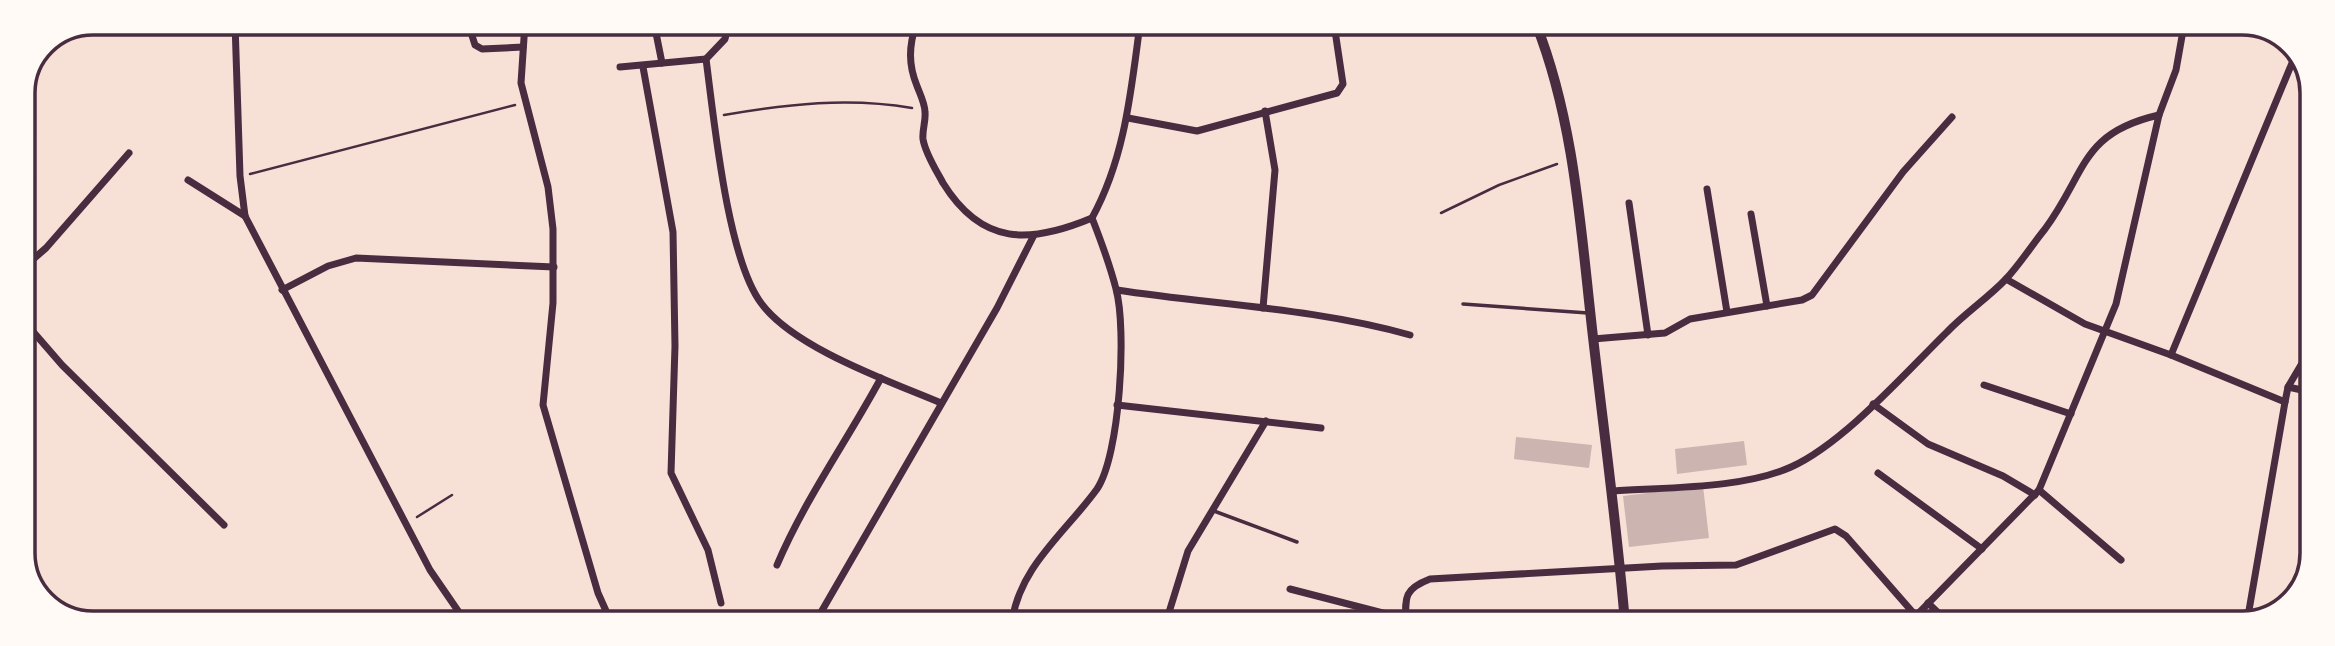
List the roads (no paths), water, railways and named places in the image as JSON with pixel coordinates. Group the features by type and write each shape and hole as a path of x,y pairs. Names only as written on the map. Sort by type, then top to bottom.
{"main road":[{"path":"1539,35 1556,87 1571,162 1613,491 1624,611"}],"street":[{"path":"235,35 240,176 245,216 405,524 430,570 458,611"},
{"path":"472,35 475,45 482,49 523,47"},
{"path":"524,35 521,83 551,206 554,267 543,405 598,593 606,611"},
{"path":"656,35 662,63"},
{"path":"620,67 706,60 726,35"},
{"path":"914,35 910,58 913,76 926,110 923,140 934,168 973,220 1011,233 1033,237 1062,230 1092,218 1107,192 1128,118 1139,35"},
{"path":"1128,118 1188,131 1341,90 1343,80 1336,35"},
{"path":"1920,611 2037,492 2106,332 2133,239 2159,115 2176,70 2182,35"},
{"path":"706,60 738,246 761,303 792,330 824,351 941,403"},
{"path":"2171,355 2292,64"},
{"path":"643,67 673,232 675,357 671,473 708,550 721,603"},
{"path":"1263,308 1275,170 1265,111"},
{"path":"1613,491 1716,483 1773,473 1791,467 1825,446 1873,404 1956,322 2006,279 2052,219 2101,140 2126,125 2159,115"},
{"path":"1593,339 1672,331 1690,319 1802,300 1817,290 1903,172 1952,117"},
{"path":"35,258 129,153"},
{"path":"188,180 245,216"},
{"path":"1707,189 1727,312"},
{"path":"1629,203 1648,335"},
{"path":"1751,214 1767,306"},
{"path":"1015,611 1020,590 1029,572 1099,486 1110,449 1122,343 1116,290 1092,218"},
{"path":"822,611 998,307 1033,237"},
{"path":"282,289 328,266 356,258 554,267"},
{"path":"2006,279 2055,308 2106,332 2171,355 2285,402"},
{"path":"1116,290 1206,304 1357,320 1410,335"},
{"path":"35,334 62,365 224,525"},
{"path":"2249,610 2288,387 2300,367"},
{"path":"777,565 797,517 827,474 880,378"},
{"path":"1984,385 2071,414"},
{"path":"2288,387 2300,390"},
{"path":"1873,404 1927,444 2037,492 2121,560"},
{"path":"1116,405 1321,428"},
{"path":"1169,611 1188,551 1266,421"},
{"path":"1878,473 1982,549"},
{"path":"1406,611 1405,599 1411,587 1430,579 1736,565 1838,529 1912,611"},
{"path":"1290,589 1370,611"},
{"path":"1928,603 1936,611"}],"lane":[{"path":"1463,304 1591,313"},
{"path":"1212,510 1297,542"}]}
